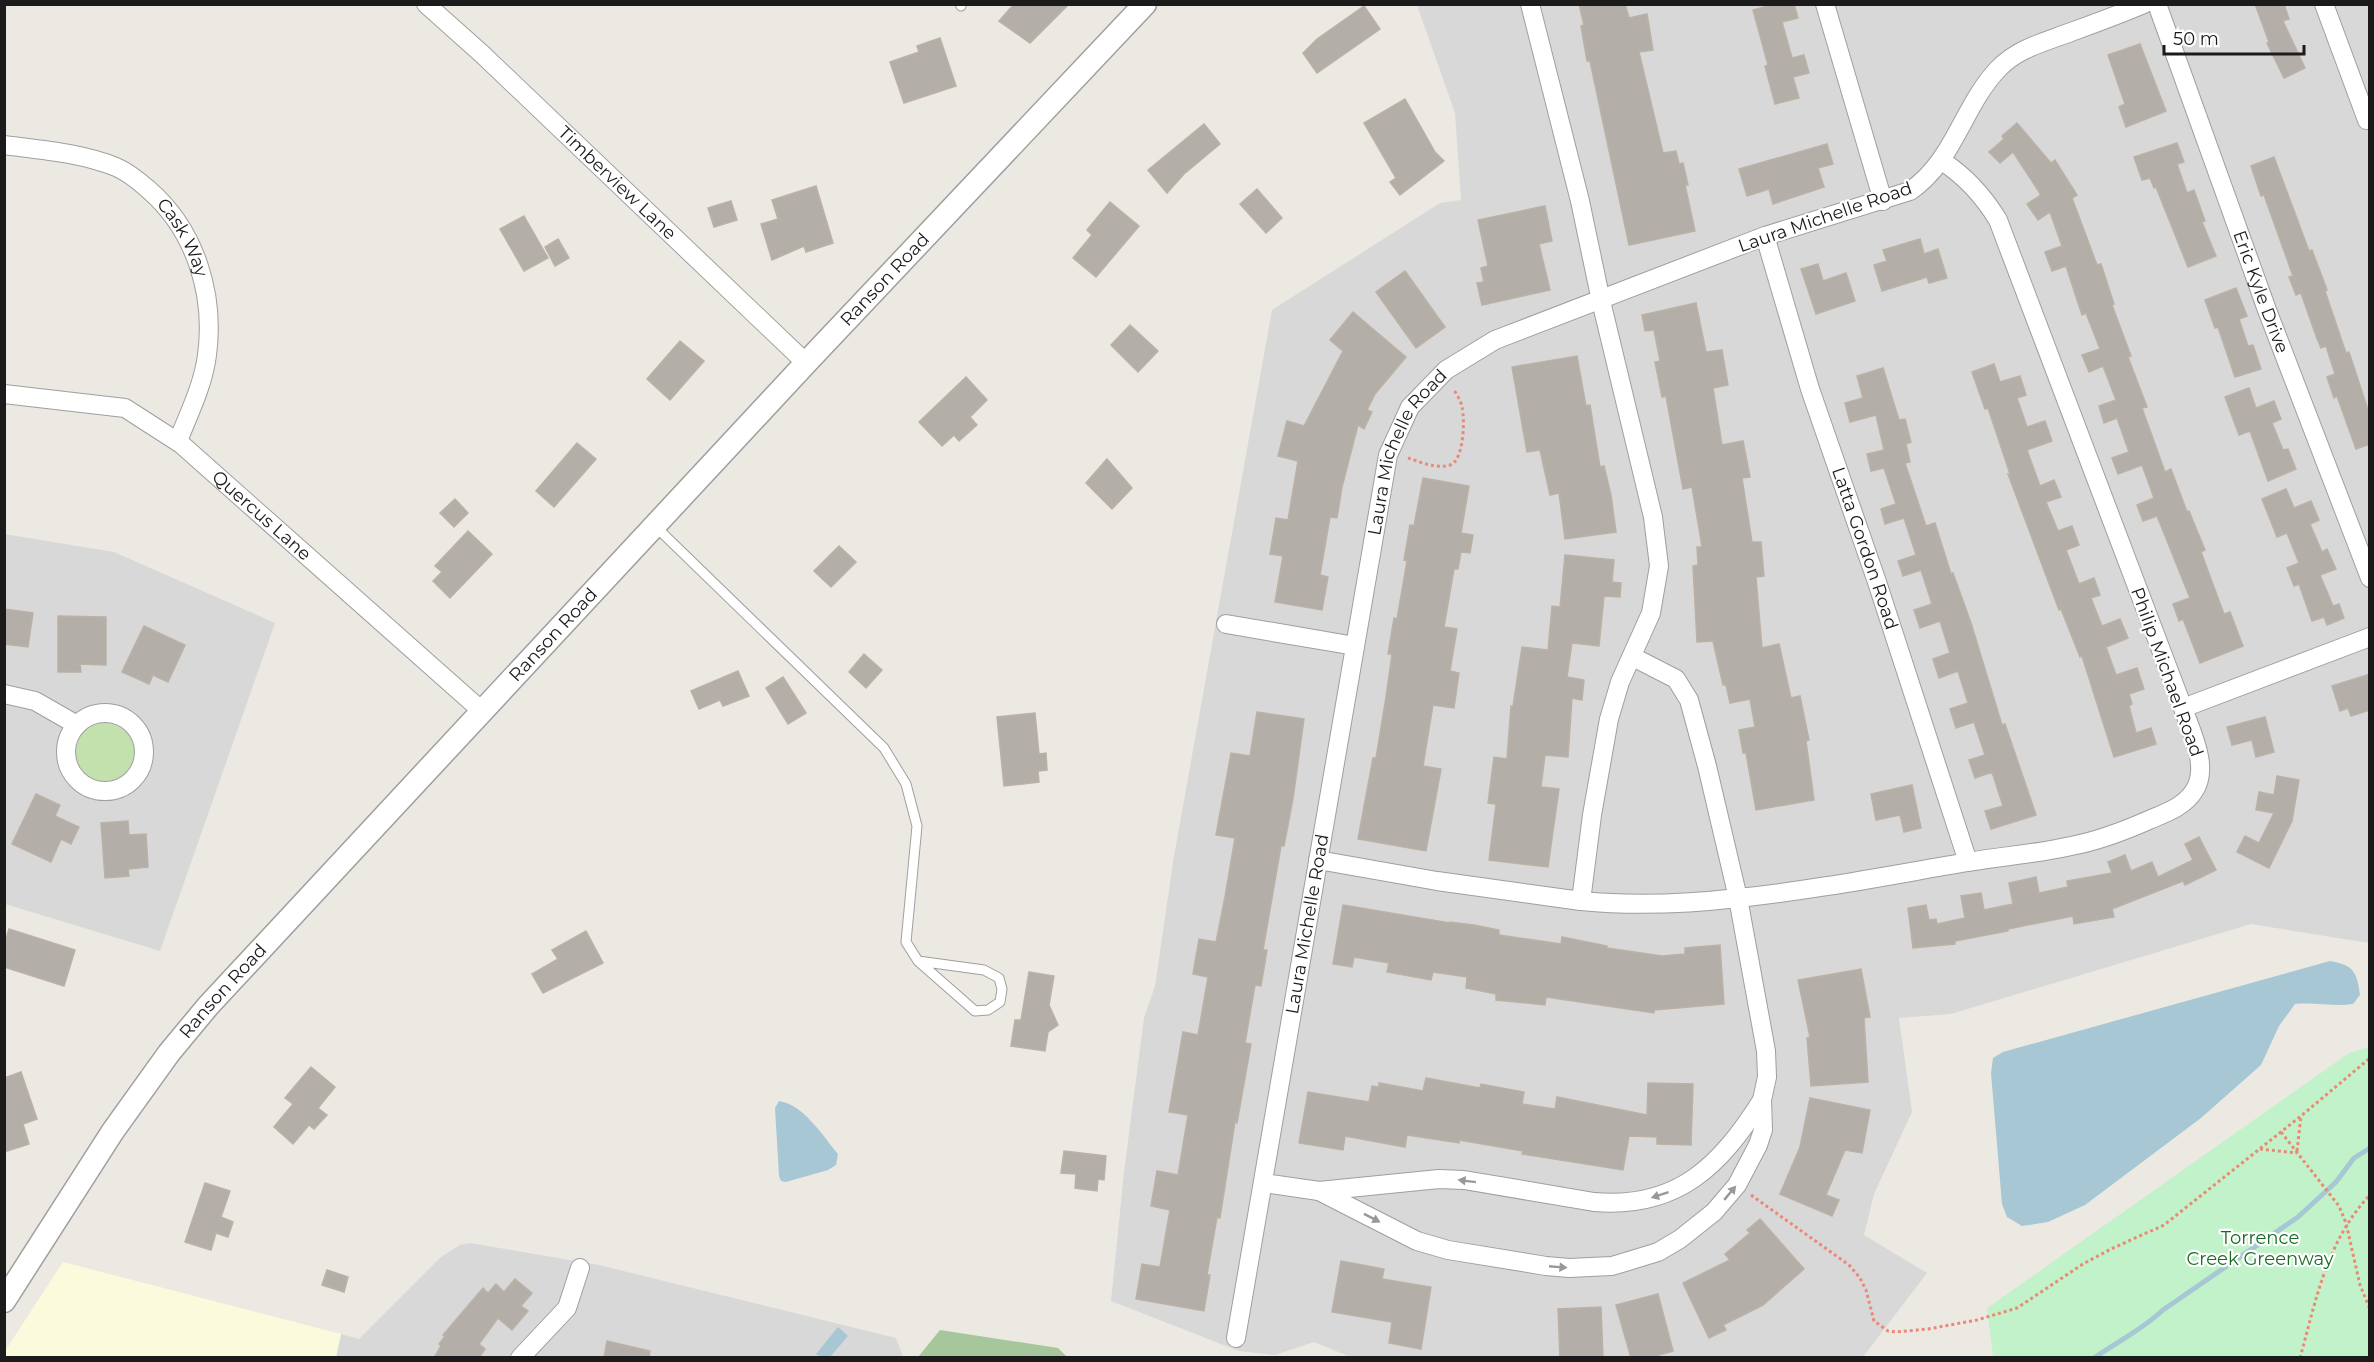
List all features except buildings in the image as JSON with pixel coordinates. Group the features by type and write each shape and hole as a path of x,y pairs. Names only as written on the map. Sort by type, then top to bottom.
{"street":[{"name":"Timberview Lane","path":"426,4 482,54 807,363"},
{"name":"Ranson Road","path":"4,1301 113,1131 169,1053 208,1006 1145,4"},
{"path":"1530,4 1580,201 1657,541 1659,566 1652,613 1620,682 1609,719 1592,815 1581,901"},
{"path":"1825,4 1883,201"},
{"name":"Laura Michelle Road","path":"1236,1338 1388,455 1410,407 1446,370 1495,340 1765,236 1910,191 1924,181 1942,161 1986,83 2014,56 2049,39 2144,4"},
{"name":"Eric Kyle Drive","path":"2157,4 2267,310 2370,578"},
{"path":"2324,4 2368,120"},
{"name":"Cask Way","path":"4,145 89,158 118,168 141,183 162,201 177,221 197,258 205,284 210,332 201,383 178,441"},
{"name":"Philip Michael Road","path":"1318,860 1437,881 1581,901 1609,904 1691,903 1814,890 2090,842 2170,812 2185,802 2195,790 2200,777 2200,764 2183,708 1998,220 1987,202 1958,173 1942,161"},
{"name":"Latta Gordon Road","path":"1765,236 1810,388 1877,582 1968,862"},
{"name":"Quercus Lane","path":"4,394 125,408 178,441 483,712"},
{"path":"1226,624 1355,646"},
{"path":"2183,708 2370,637"},
{"path":"1319,1191 1417,1241 1448,1250 1546,1266 1578,1268 1612,1266 1658,1252 1680,1239 1714,1212 1737,1185 1758,1145 1763,1130 1762,1100 1767,1077 1766,1051 1738,898 1689,700 1676,679 1633,657"},
{"path":"4,694 35,701 77,725"},
{"path":"105,712 130,721 138,731 144,750 140,770 132,780 121,787 97,790 85,785 75,777 66,754 67,742 77,725 92,715 105,712"},
{"path":"1264,1183 1319,1191 1439,1179 1464,1180 1602,1202 1647,1199 1675,1190 1702,1173 1729,1146 1762,1100"},
{"path":"520,1358 567,1308 580,1268"}],"lane":[{"path":"655,526 884,748 906,784 917,826 906,942 918,961 975,1011 988,1010 1000,1002 1002,989 999,978 984,970 918,961"}],"path":[{"path":"1408,458 1439,466 1451,465 1456,461 1462,443 1463,411 1454,390"},
{"path":"1737,1185 1849,1265 1866,1290 1870,1312 1880,1327 1896,1332 1977,1320 2017,1308 2102,1254 2164,1225 2370,1058"},
{"path":"2297,1153 2301,1116"},
{"path":"2281,1132 2339,1206 2346,1223 2361,1285 2370,1309"},
{"path":"2259,1149 2297,1153"},
{"path":"2300,1358 2337,1238 2346,1223 2370,1195"}],"shaded area":[{"path":"1417,5 2369,5 2369,943 2251,924 1951,1014 1899,1018 1912,1112 1874,1194 1864,1235 1927,1273 1863,1357 1353,1358 1314,1342 1275,1355 1239,1351 1111,1301 1124,1172 1144,1018 1155,986 1174,856 1272,310 1440,203 1461,200 1455,113"},
{"path":"4,534 114,552 275,623 160,951 5,904"},
{"path":"470,1243 599,1265 896,1338 903,1357 336,1358 341,1334 359,1339 441,1257 460,1245"},
{"path":"63,1262 341,1334 336,1357 5,1357 5,1351"}],"green space":[{"path":"105,723 116,725 129,736 134,752 132,763 121,776 105,781 94,779 81,768 76,752 78,741 89,728"},
{"name":"Torrence Creek Greenway","path":"2369,1047 2369,1357 1993,1357 1987,1308 2349,1053"},
{"path":"940,1330 1058,1348 1067,1357 918,1357"}],"water":[{"path":"2330,961 2349,967 2356,975 2360,995 2353,1004 2295,1004 2279,1026 2261,1065 2201,1118 2085,1205 2048,1222 2022,1226 2007,1217 2002,1204 1991,1073 1993,1058 2003,1052"},
{"path":"779,1101 796,1108 812,1122 838,1154 836,1165 828,1170 786,1182 781,1181 775,1108"},
{"path":"838,1327 848,1336 830,1357 820,1357 816,1354"}],"waterway":[{"path":"2094,1358 2298,1217 2336,1182 2354,1158 2370,1148"}]}
